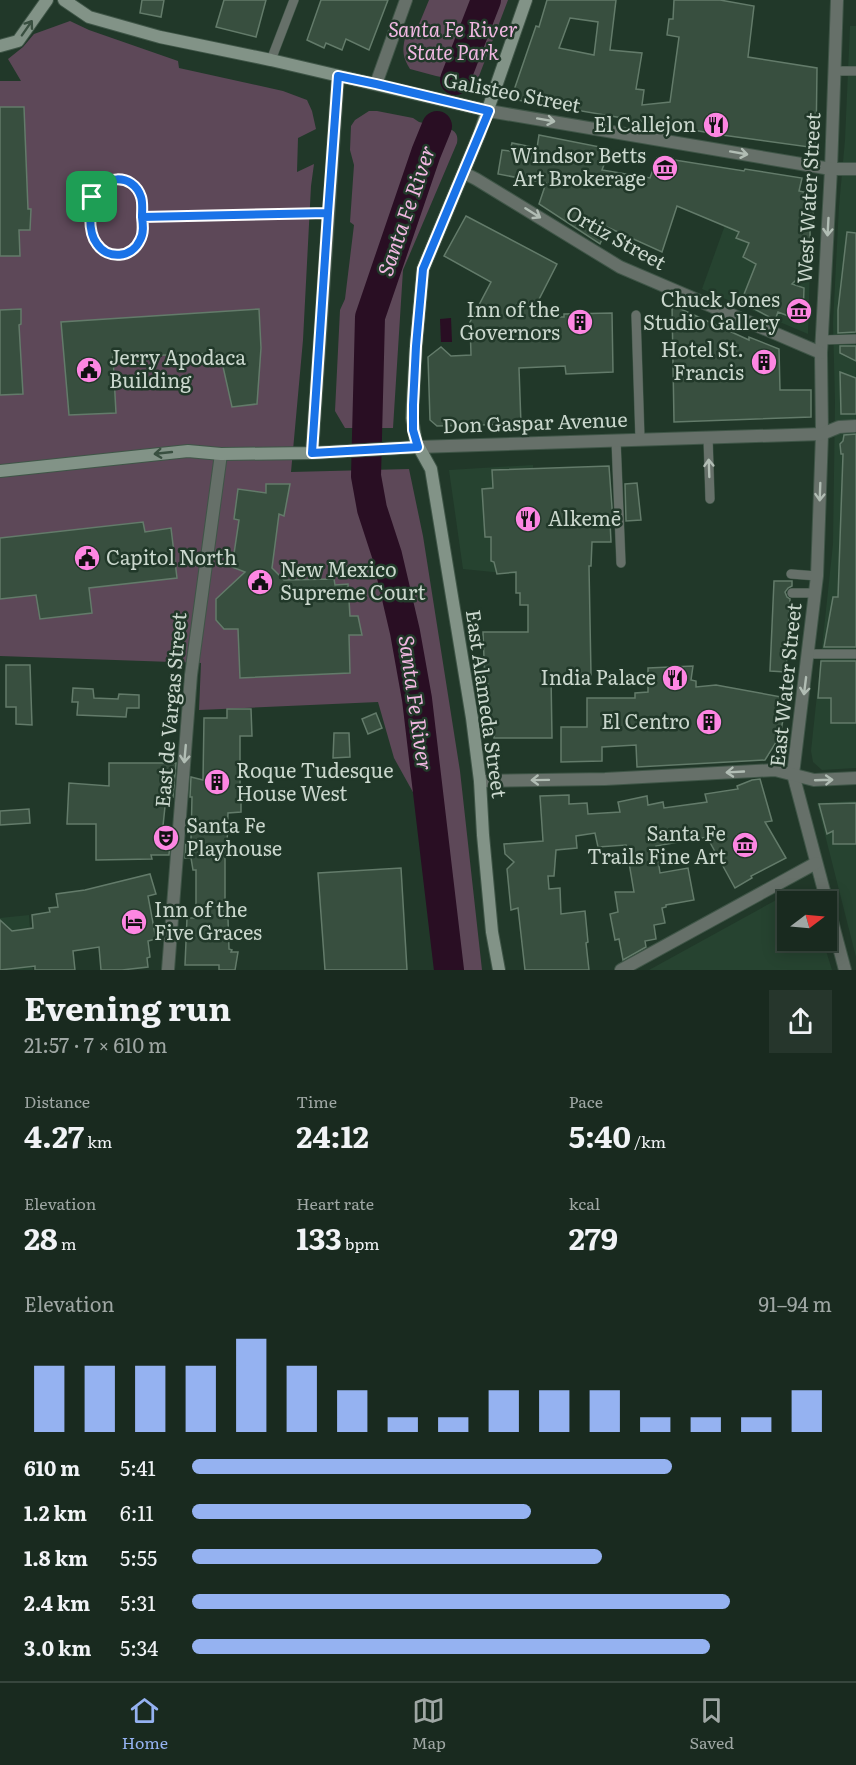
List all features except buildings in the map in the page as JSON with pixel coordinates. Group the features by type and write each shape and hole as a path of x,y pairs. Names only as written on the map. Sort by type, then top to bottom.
{"street":[{"path":"0,46 18,41 47,0"},
{"name":"Galisteo Street","path":"64,0 89,17 160,37 271,60 489,111 831,169 856,169"},
{"path":"376,84 406,0"},
{"name":"East Alameda Street","path":"499,970 492,932 480,781 472,718 430,469 418,447 413,430 413,405 423,269 489,111 526,0"},
{"name":"West Water Street","path":"822,434 821,353 837,0"},
{"path":"312,453 338,76"},
{"name":"Ortiz Street","path":"464,173 620,267 821,353"},
{"name":"Don Gaspar Avenue","path":"0,471 188,451 221,454 312,453 418,447 822,434 838,427 856,426"},
{"name":"East Water Street","path":"822,434 816,593 793,774 845,970"},
{"name":"East de Vargas Street","path":"168,970 191,675 221,454"},
{"path":"480,781 605,779 775,770 814,780 856,778"},
{"path":"621,970 816,863"}],"lane":[{"path":"271,60 294,0"},
{"path":"835,71 856,71"},
{"path":"109,180 126,180 136,188 140,195 142,217 142,236 137,246 123,254 108,253 98,246 92,235 91,206 94,193 109,180"},
{"path":"142,217 328,213"},
{"path":"636,315 640,439"},
{"path":"822,340 856,339"},
{"path":"708,437 710,499"},
{"path":"616,440 621,563"},
{"path":"791,574 817,576"},
{"path":"792,593 816,593"},
{"path":"809,654 856,654"}],"shaded area":[{"path":"850,26 856,26 856,768 822,770 813,762 811,751 833,544 835,402 833,323"},
{"path":"729,214 811,227 808,334 702,289"},
{"path":"451,318 452,342 441,342 440,319"},
{"path":"533,465 534,576 463,569 449,470"},
{"path":"856,801 856,957 817,803"},
{"path":"777,899 777,951 826,951 832,970 649,970"},
{"path":"29,915 33,970 0,970 0,918"}],"green space":[{"name":"Santa Fe River State Park","path":"429,0 508,0 476,84 410,69 404,54 405,38 417,29"},
{"path":"70,21 89,30 178,61 179,68 283,91 307,100 312,111 316,129 298,138 297,172 314,164 303,340 291,472 409,469 423,536 460,771 482,970 439,970 424,812 394,758 378,702 199,710 201,663 0,656 0,81 21,81 8,59 34,34"},
{"name":"Santa Fe River State Park","path":"369,111 413,118 419,122 452,130 456,134 457,143 403,270 393,428 345,428 335,411 340,310 345,299 354,225 350,222 354,165 350,150 351,126 355,120"}],"waterway":[{"name":"Santa Fe River","path":"455,80 486,0"},
{"name":"Santa Fe River","path":"437,126 370,317 366,476 372,509 387,555 405,632 417,699 449,970"}],"place":[{"name":"El Callejon","path":"716,125"},
{"name":"Windsor Betts Art Brokerage","path":"665,168"},
{"name":"Chuck Jones Studio Gallery","path":"799,311"},
{"name":"Inn of the Governors","path":"580,322"},
{"name":"Hotel St. Francis","path":"764,362"},
{"name":"Jerry Apodaca Building","path":"89,370"},
{"name":"Alkemē","path":"528,519"},
{"name":"Capitol North","path":"87,558"},
{"name":"New Mexico Supreme Court","path":"260,582"},
{"name":"India Palace","path":"675,678"},
{"name":"El Centro","path":"709,722"},
{"name":"Roque Tudesque House West","path":"217,782"},
{"name":"Santa Fe Playhouse","path":"166,838"},
{"name":"Santa Fe Trails Fine Art","path":"745,845"},
{"name":"Inn of the Five Graces","path":"134,922"}],"route":[{"path":"92,197 92,235 101,249 115,255 127,253 137,246 142,236 142,217 328,213 312,453 418,447 413,430 413,405 423,269 489,111 338,76 328,213 216,215 142,217 142,199 138,191 126,180 118,179 102,184 92,197"}]}
